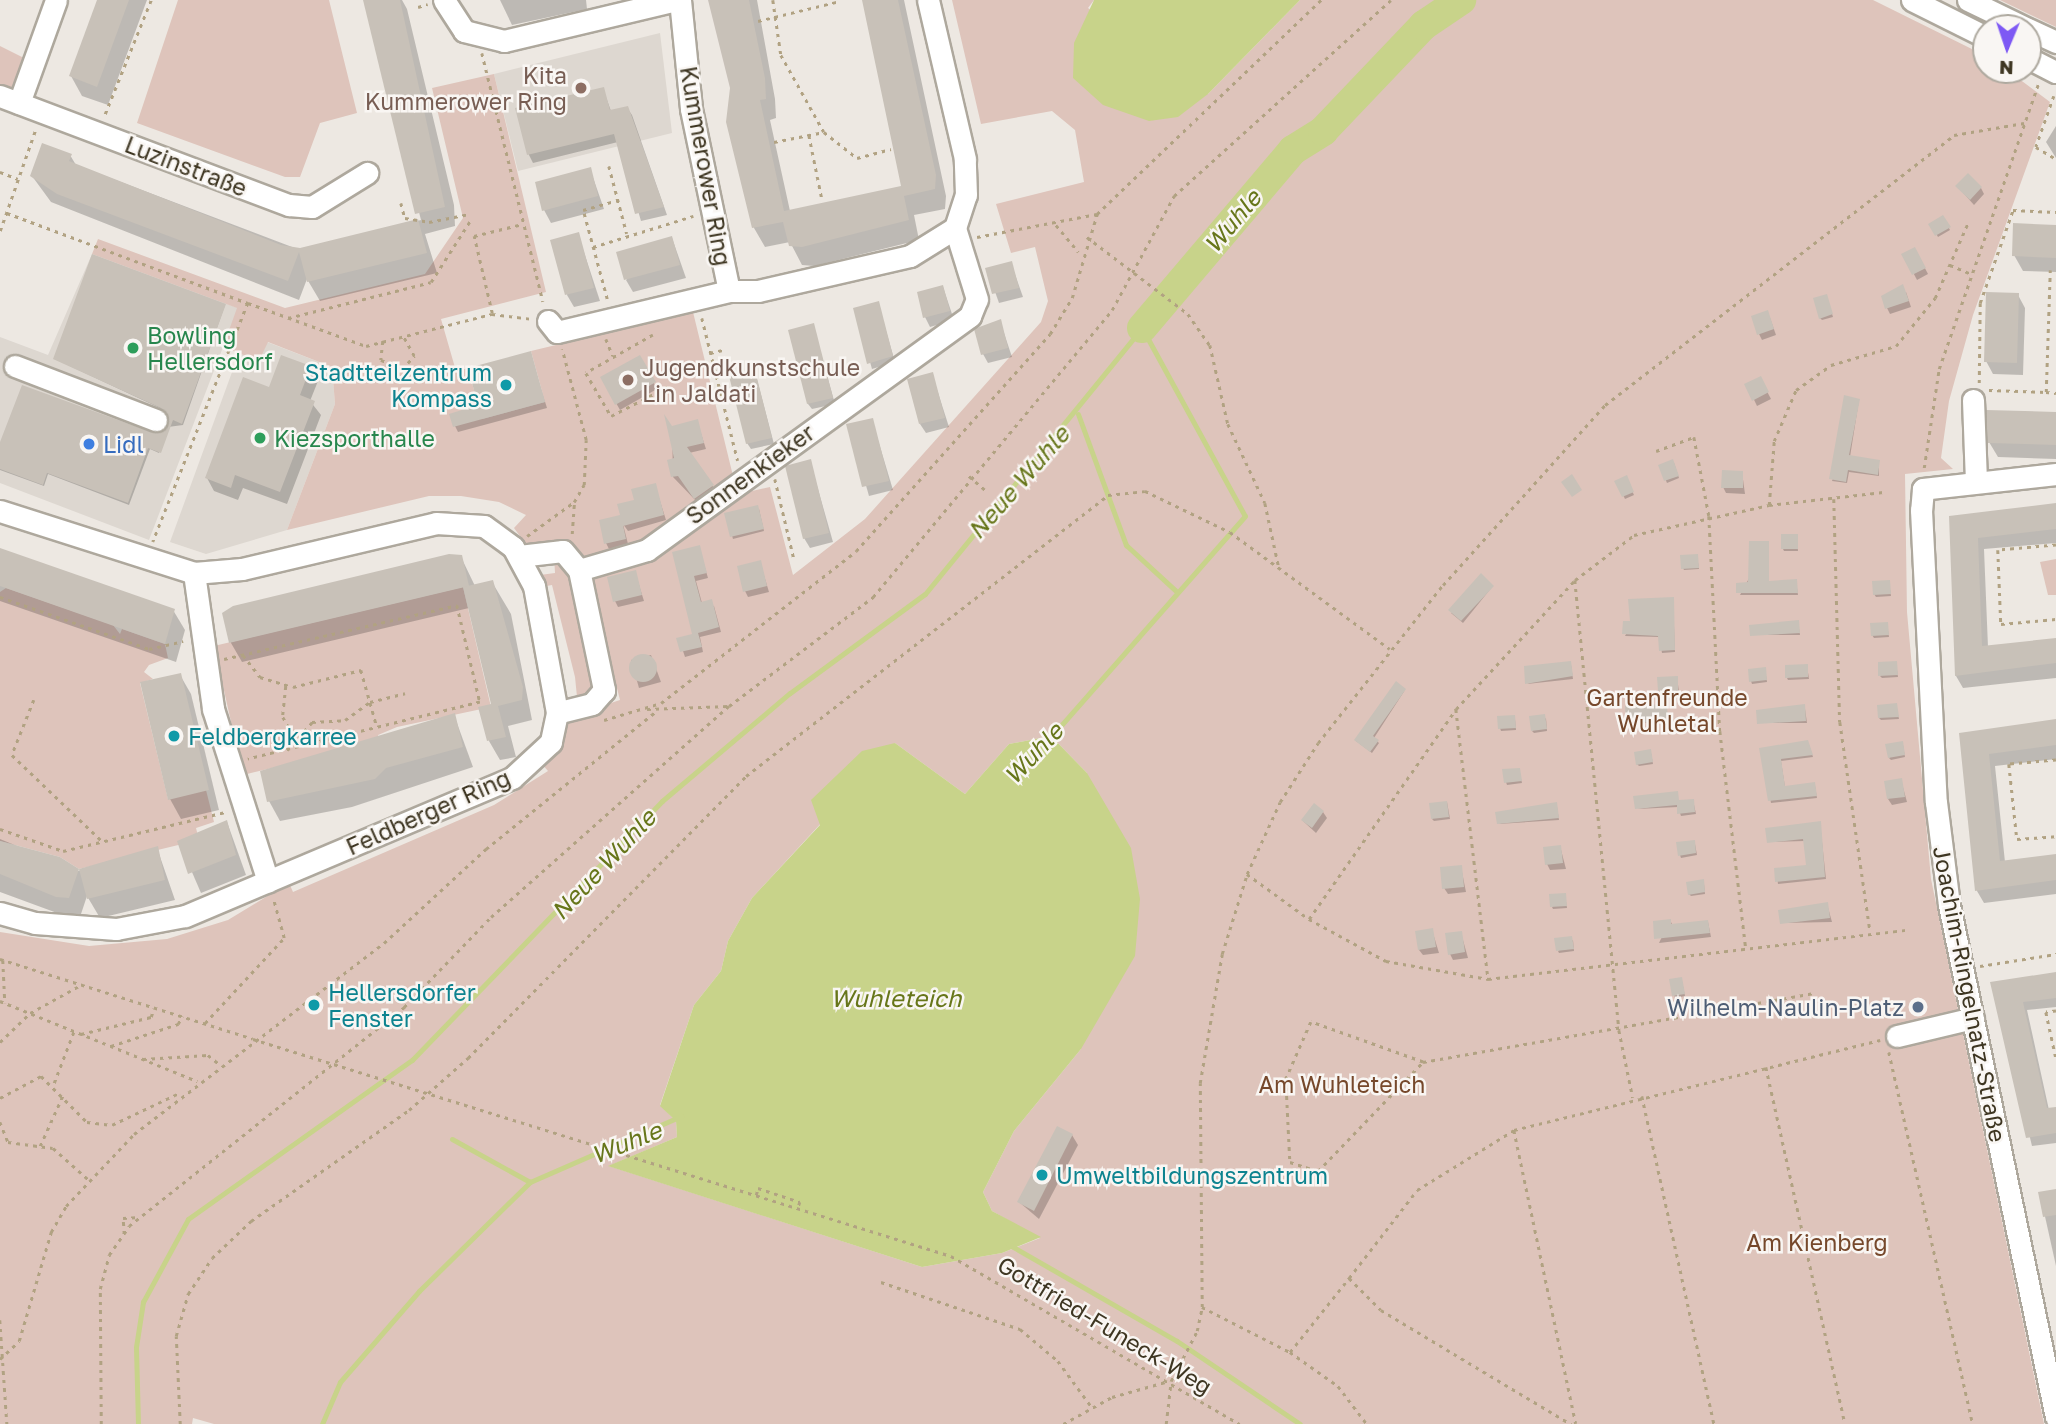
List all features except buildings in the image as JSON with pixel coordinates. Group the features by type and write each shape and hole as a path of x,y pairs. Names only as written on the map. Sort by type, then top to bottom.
{"street":[{"path":"9,99 56,0"},
{"path":"436,2 464,31 482,39 504,41 678,0"},
{"name":"Kummerower Ring","path":"678,0 691,109 729,291"},
{"path":"928,0 965,159 966,195 959,233"},
{"path":"1912,0 1972,30"},
{"path":"1968,0 1998,14"},
{"name":"Luzinstraße","path":"9,99 289,205 312,207 367,173"},
{"name":"Kummerower Ring","path":"552,327 613,320 729,291 758,291 910,256 959,233"},
{"name":"Sonnenkieker","path":"516,552 554,550 575,562 647,550 743,482 769,459 971,316 978,299 959,233"},
{"path":"15,366 156,420"},
{"path":"1976,395 1976,481"},
{"path":"1923,489 2056,474"},
{"name":"Joachim-Ringelnatz-Straße","path":"1923,489 1936,802 1973,1018 2056,1417"},
{"name":"Feldberger Ring","path":"0,511 194,573 243,569 436,523 484,526 516,552 534,586 557,713 551,742 512,778 185,916 116,929 35,923 0,913"},
{"path":"557,713 592,704 604,690 575,562"},
{"path":"194,573 206,663 228,764 268,881"},
{"path":"1897,1036 1973,1018"}],"path":[{"path":"105,114 151,0"},
{"path":"773,0 772,17 781,55 824,132 858,158 891,149"},
{"path":"592,704 607,721 647,709 856,551 1050,334 1072,298 1080,253 1097,214 1321,0"},
{"path":"101,1424 100,1289 124,1234 141,1217 404,1007 491,918 729,706 834,633 873,597 969,476 1112,310 1135,271 1153,226 1174,196 1391,0"},
{"path":"758,21 840,1"},
{"path":"418,7 436,2"},
{"path":"482,39 523,223 586,440 583,485 574,502 516,552"},
{"path":"1923,489 1939,369 1970,273 2038,85"},
{"path":"2054,96 2036,146 2056,159"},
{"path":"0,231 40,111"},
{"path":"1166,1424 1171,1381 1197,1331 1202,1307 1202,1064 1222,954 1247,874 1280,802 1390,649 1605,405 1954,135 2024,122"},
{"path":"774,142 824,132"},
{"path":"809,135 822,199"},
{"path":"609,166 627,234"},
{"path":"0,172 19,180"},
{"path":"613,320 583,210 618,200"},
{"path":"401,203 405,218 429,222 469,214"},
{"path":"593,247 627,234 713,210"},
{"path":"2056,212 2013,211 1989,269 1980,303 1976,395 2056,393"},
{"path":"7,213 286,319 366,346 492,314 552,327"},
{"path":"959,233 1056,225 1097,214"},
{"path":"286,319 431,282 470,220"},
{"path":"492,314 474,236 523,223"},
{"path":"1769,505 1774,440 1796,390 1831,365 1896,346 1935,298 1968,223"},
{"path":"1056,225 1080,253"},
{"path":"1086,236 1188,314 1209,345 1228,424 1265,503 1279,568"},
{"path":"1950,265 1970,273"},
{"path":"1989,269 1996,268"},
{"path":"2046,392 2050,270"},
{"path":"697,298 743,482"},
{"path":"150,550 248,303"},
{"path":"653,335 586,373 611,416 669,386"},
{"path":"383,341 381,359 402,369 414,356 402,336"},
{"path":"710,353 723,349"},
{"path":"1656,452 1695,437 1709,516 1720,731 1746,948"},
{"path":"769,459 794,559"},
{"path":"969,476 985,490"},
{"path":"180,1424 176,1336 187,1294 212,1258 251,1221 419,1102 746,776 937,625 1108,495 1145,491 1175,504 1279,568 1390,649"},
{"path":"1309,919 1455,709 1575,580 1634,535 1709,516 1769,505 1883,492"},
{"path":"1834,499 1840,722 1870,932"},
{"path":"574,502 575,562"},
{"path":"2056,545 1998,550 2001,624 2056,619"},
{"path":"1575,580 1619,1030 1633,1098"},
{"path":"0,597 149,649 195,639"},
{"path":"206,663 457,605 480,702 228,764"},
{"path":"243,655 260,677 286,686 312,687 361,670 377,728"},
{"path":"286,686 283,717 293,736"},
{"path":"287,750 293,736 312,722 345,720 370,702 405,693"},
{"path":"34,700 12,755 102,841"},
{"path":"647,709 655,712 729,706"},
{"path":"1455,709 1488,979"},
{"path":"0,1359 7,1358 19,1341 51,1232 89,1180 184,1091 384,943 486,849 655,712"},
{"path":"2056,760 2009,764 2017,839 2056,836"},
{"path":"0,829 63,851 242,809"},
{"path":"1247,874 1309,919 1386,961 1488,979 1870,932 1906,930"},
{"path":"205,1024 284,938 268,881"},
{"path":"1972,967 2056,954"},
{"path":"5,1003 2,960 253,1039"},
{"path":"0,1042 30,1013 82,985"},
{"path":"1423,1062 1318,1171 1290,1163 1286,1079 1311,1022 1423,1062 1619,1030 1814,993"},
{"path":"0,1001 197,1081"},
{"path":"81,1034 151,1017 154,1008"},
{"path":"2056,1011 2046,1012 2056,1058"},
{"path":"111,1046 178,1024 182,1016"},
{"path":"54,1083 74,1031"},
{"name":"Gottfried-Funeck-Weg","path":"253,1039 951,1256 1171,1381 1240,1424"},
{"path":"1290,1352 1417,1191 1514,1130 1633,1098 1886,1039 1973,1424"},
{"path":"143,1059 208,1055 219,1064"},
{"path":"1766,1067 1845,1424"},
{"path":"0,1098 41,1076 54,1083 87,1122 113,1125 184,1091"},
{"path":"40,1146 63,1094"},
{"path":"1642,1096 1714,1424"},
{"path":"0,1122 8,1142 53,1148 89,1180"},
{"path":"1514,1130 1574,1424"},
{"path":"756,1195 758,1188 800,1202 798,1208"},
{"path":"776,1201 778,1195"},
{"path":"124,1234 123,1218 141,1217"},
{"path":"1349,1278 1381,1310 1574,1424"},
{"path":"881,1282 1020,1329 1058,1361 1091,1406"},
{"path":"1202,1307 1290,1352 1338,1386 1367,1424"},
{"path":"0,1320 7,1358 7,1424"},
{"path":"1063,1424 1091,1406 1171,1381"}],"shaded area":[{"name":"Kita Kummerower Ring","path":"660,33 672,133 518,171 494,74"},
{"path":"92,254 238,308 149,540 0,483 0,337 48,355"},
{"path":"267,342 332,367 335,404 287,530 206,554 170,542 239,353 259,361"}],"green space":[{"path":"178,0 329,0 357,113 320,123 300,177 285,177 137,123"},
{"path":"952,0 1094,0 1088,8 1208,94 1300,0 1873,0 1972,49 1972,84 2026,84 2050,102 1973,315 1949,401 1941,458 1953,469 1905,474 1907,612 1931,879 2044,1424 214,1424 193,1418 192,1424 0,1424 0,932 89,946 167,939 228,920 289,883 293,892 494,805 548,771 541,763 566,718 620,700 588,574 739,494 770,487 793,575 865,519 1041,322 1048,301 1035,247 1011,253 996,204 1084,182 1075,130 1052,111 981,124","holes":["1051,736 1087,773 1081,1049 1014,1131 983,1192 992,1211 1040,1238 1002,1253 922,1267 609,1166 677,1137 676,1121 660,1105 694,1005 721,971 728,941 752,898 895,743 965,794 1009,744"]},
{"path":"2000,0 2056,0 2056,27 2042,20 2042,14 2029,14"},
{"path":"0,46 24,58 12,87 0,87"},
{"path":"494,74 546,292 441,319 456,371 468,368 482,419 545,402 531,351 693,312 734,480 648,541 584,558 573,551 528,547 514,528 526,515 499,502 461,496 429,496 287,530 335,404 332,367 268,342 259,361 223,347 237,308 92,254 98,239 285,308 425,274 463,218 432,88"},
{"path":"554,555 568,560 597,693 564,700 577,697 575,677 552,585 541,587 540,575 555,573"},
{"path":"2056,559 2056,595 2048,595 2040,562"},
{"path":"463,587 491,707 397,727 378,735 380,742 243,775 214,646"},
{"path":"6,588 113,625 120,634 122,629 165,644 168,658 149,665 144,672 153,679 140,683 168,799 206,790 214,822 196,828 199,840 79,869 60,857 0,841 0,592"}],"water":[{"path":"1094,0 1300,0 1208,94 1178,117 1149,121 1103,105 1073,78 1074,43"},
{"name":"Wuhleteich","path":"1051,736 1087,773 1131,848 1140,899 1135,956 1081,1049 1014,1131 983,1192 992,1211 1041,1237 1002,1253 922,1267 608,1166 677,1137 676,1121 660,1106 694,1005 721,971 728,941 752,898 820,825 811,800 862,751 895,743 965,794 1009,744"}],"waterway":[{"name":"Wuhle","path":"1142,328 1293,150 1323,131 1424,25 1461,0"},
{"name":"Neue Wuhle","path":"138,1424 136,1347 143,1302 188,1219 412,1060 662,801 790,693 925,594 1142,328 1245,516 1047,741"},
{"path":"1078,414 1126,545 1175,590"},
{"name":"Wuhle","path":"322,1424 340,1382 419,1291 530,1182 681,1116"},
{"path":"452,1139 530,1182"},
{"path":"1008,1244 1177,1341 1300,1424"}],"place":[{"name":"Kita Kummerower Ring","path":"581,88"},
{"name":"Bowling Hellersdorf","path":"133,348"},
{"name":"Jugendkunstschule Lin Jaldati","path":"628,380"},
{"name":"Stadtteilzentrum Kompass","path":"506,385"},
{"name":"Kiezsporthalle","path":"260,438"},
{"name":"Lidl","path":"89,444"},
{"name":"Feldbergkarree","path":"174,736"},
{"name":"Hellersdorfer Fenster","path":"314,1005"},
{"name":"Wilhelm-Naulin-Platz","path":"1918,1007"},
{"name":"Umweltbildungszentrum","path":"1042,1175"}],"park label":[{"name":"Gartenfreunde Wuhletal","path":"1667,710"},
{"name":"Am Wuhleteich","path":"1342,1084"},
{"name":"Am Kienberg","path":"1817,1242"}]}
